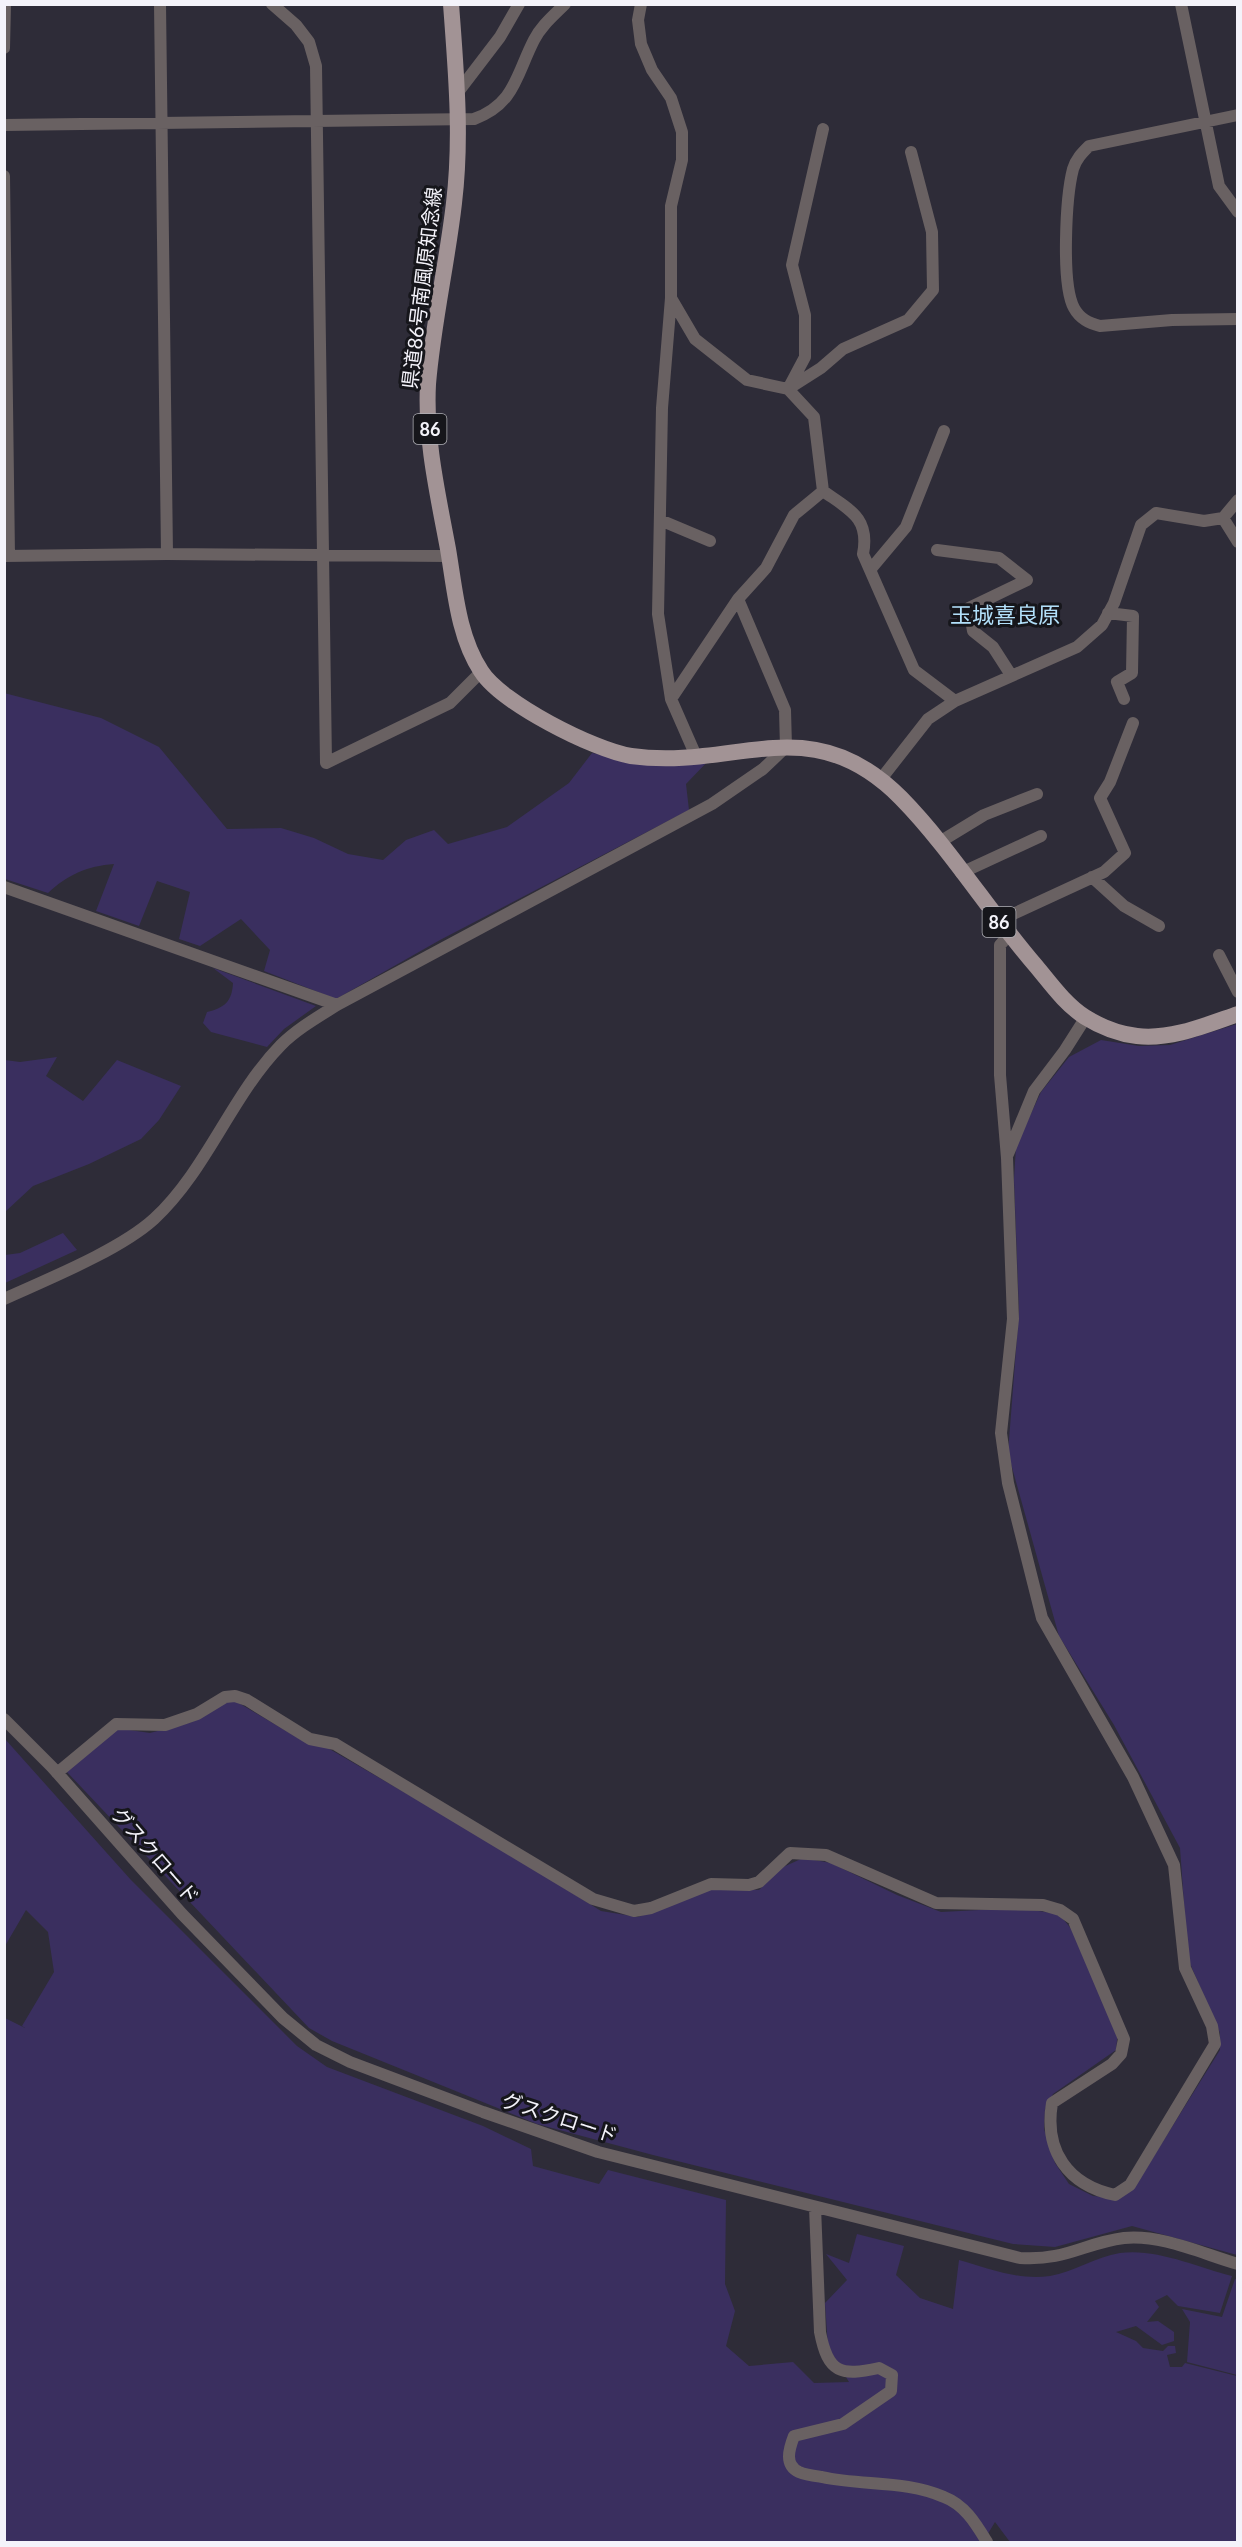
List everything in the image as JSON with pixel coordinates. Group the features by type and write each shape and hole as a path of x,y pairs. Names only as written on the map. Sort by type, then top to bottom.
{"main road":[{"name":"県道86号南風原知念線","path":"450,4 458,92 454,201 433,334 428,390 432,463 449,556 465,637 481,672 508,698 601,748 654,758 786,747 812,748 840,755 867,768 912,809 1009,935 1067,1002 1086,1017 1113,1030 1139,1036 1163,1036 1238,1014"}],"street":[{"path":"4,48 5,4"},
{"path":"160,4 166,554"},
{"path":"272,4 296,25 309,42 316,66 326,763 450,703 481,672"},
{"path":"458,92 500,37 519,4"},
{"path":"4,125 458,122 490,114 503,103 540,30 565,4"},
{"path":"641,4 638,20 641,44 652,70 671,98 682,132 682,160 671,206 671,298 662,408 658,614 671,699 696,756"},
{"path":"1181,4 1219,186 1238,212"},
{"path":"1238,115 1089,146 1080,154 1074,168 1069,198 1066,254 1073,307 1089,323 1100,326 1172,320 1238,319"},
{"path":"788,389 805,357 805,315 792,265 823,129"},
{"path":"788,389 821,368 843,349 908,320 933,290 932,232 911,152"},
{"path":"4,176 7,556 166,554 449,556"},
{"path":"671,298 695,339 747,380 788,389 813,417 823,491 862,522 866,538 863,554 914,670 955,701"},
{"path":"870,570 906,527 944,431"},
{"path":"671,699 738,599 766,568 794,515 823,491"},
{"path":"881,779 928,719 955,701 1077,647 1102,625 1141,525 1156,513 1204,521 1223,518 1238,500"},
{"path":"1223,518 1238,542"},
{"path":"660,520 710,541"},
{"path":"937,549 999,558 1026,580 969,608 973,631 993,647 1011,675"},
{"path":"4,1299 72,1267 152,1220 174,1198 252,1083 281,1045 337,1005 712,804 763,769 786,747 784,710 738,599"},
{"path":"1108,613 1134,616 1132,673 1117,682 1124,699"},
{"path":"998,921 1104,872 1125,854 1100,798 1110,782 1133,723"},
{"path":"938,843 984,815 1037,794"},
{"path":"961,873 1041,836"},
{"path":"1092,877 1124,906 1159,926"},
{"path":"4,886 337,1005"},
{"path":"57,1773 116,1724 165,1725 197,1714 225,1697 235,1696 247,1700 310,1739 335,1744 593,1899 611,1906 634,1911 651,1908 711,1884 749,1885 759,1882 790,1853 807,1853 826,1855 936,1903 1043,1905 1060,1910 1073,1919 1124,2039 1121,2054 1112,2064 1052,2103 1048,2123 1060,2158 1074,2179 1095,2191 1114,2195 1130,2185 1215,2044 1212,2026 1185,1968 1174,1865 1133,1777 1042,1618 1008,1483 1001,1433 1013,1320 1007,1158 1000,1075 1000,945 1009,935"},
{"path":"1219,956 1238,992"},
{"path":"1007,1158 1034,1091 1086,1017"},
{"name":"グスクロード","path":"4,1719 57,1773 182,1914 283,2018 316,2045 350,2062 556,2140 1020,2258 1049,2259 1112,2240 1137,2237 1152,2239 1238,2264"},
{"path":"815,2207 820,2332 824,2352 830,2363 838,2370 852,2374 879,2368 892,2375 894,2384 891,2391 843,2424 794,2436 788,2449 789,2461 798,2472 852,2484 916,2487 946,2497 963,2508 987,2542"}],"shaded area":[{"path":"4,693 101,718 159,747 227,829 281,828 314,838 348,854 383,860 406,840 434,830 448,844 507,827 569,783 592,753 650,765 710,759 686,784 689,810 440,940 336,999 264,971 270,950 241,919 200,946 179,939 190,892 157,881 139,926 96,911 114,864 78,872 48,893 5,879"},
{"path":"213,968 316,1006 284,1029 267,1047 211,1032 203,1023 207,1012 226,1003 231,995 233,983"},
{"path":"1237,1024 1237,2255 1132,2226 1055,2247 1013,2244 537,2124 332,2041 309,2028 66,1771 116,1728 150,1733 192,1722 232,1699 305,1742 326,1747 492,1843 601,1911 638,1917 708,1887 759,1890 781,1868 803,1858 831,1863 897,1895 941,1912 1018,1908 1059,1914 1073,1931 1118,2031 1116,2050 1053,2094 1045,2109 1044,2129 1055,2163 1069,2184 1093,2196 1118,2198 1135,2186 1220,2050 1220,2033 1188,1959 1180,1848 1114,1725 1059,1636 1008,1453 1019,1311 1014,1179 1016,1146 1041,1092 1069,1057 1101,1040 1139,1046 1170,1045"},
{"path":"57,1057 46,1076 83,1101 117,1060 181,1086 159,1120 141,1139 89,1164 33,1186 5,1212 5,1060 20,1062"},
{"path":"63,1233 77,1250 5,1283 5,1255 20,1253"},
{"path":"5,1739 131,1880 297,2046 327,2067 483,2126 531,2149 533,2166 599,2184 608,2170 726,2200 725,2284 735,2311 726,2346 749,2366 793,2362 814,2383 849,2382 828,2347 825,2303 847,2280 826,2254 849,2263 857,2234 904,2246 896,2275 920,2298 953,2309 959,2260 1004,2273 1038,2277 1059,2274 1111,2255 1134,2252 1176,2259 1232,2276 1220,2313 1178,2306 1167,2295 1155,2301 1159,2307 1147,2322 1158,2321 1174,2332 1174,2341 1162,2345 1136,2326 1116,2332 1136,2341 1143,2348 1163,2351 1168,2346 1175,2346 1176,2353 1167,2355 1170,2367 1182,2367 1185,2363 1237,2376 1237,2542 1010,2542 995,2522 983,2542 5,2542 5,2018 25,2028 22,2026 54,1972 48,1932 26,1910 5,1946"},
{"path":"1235,2279 1238,2280 1237,2375 1187,2362 1190,2322 1182,2309 1222,2317"}],"district":[{"name":"玉城喜良原","path":"1005,614"}]}
